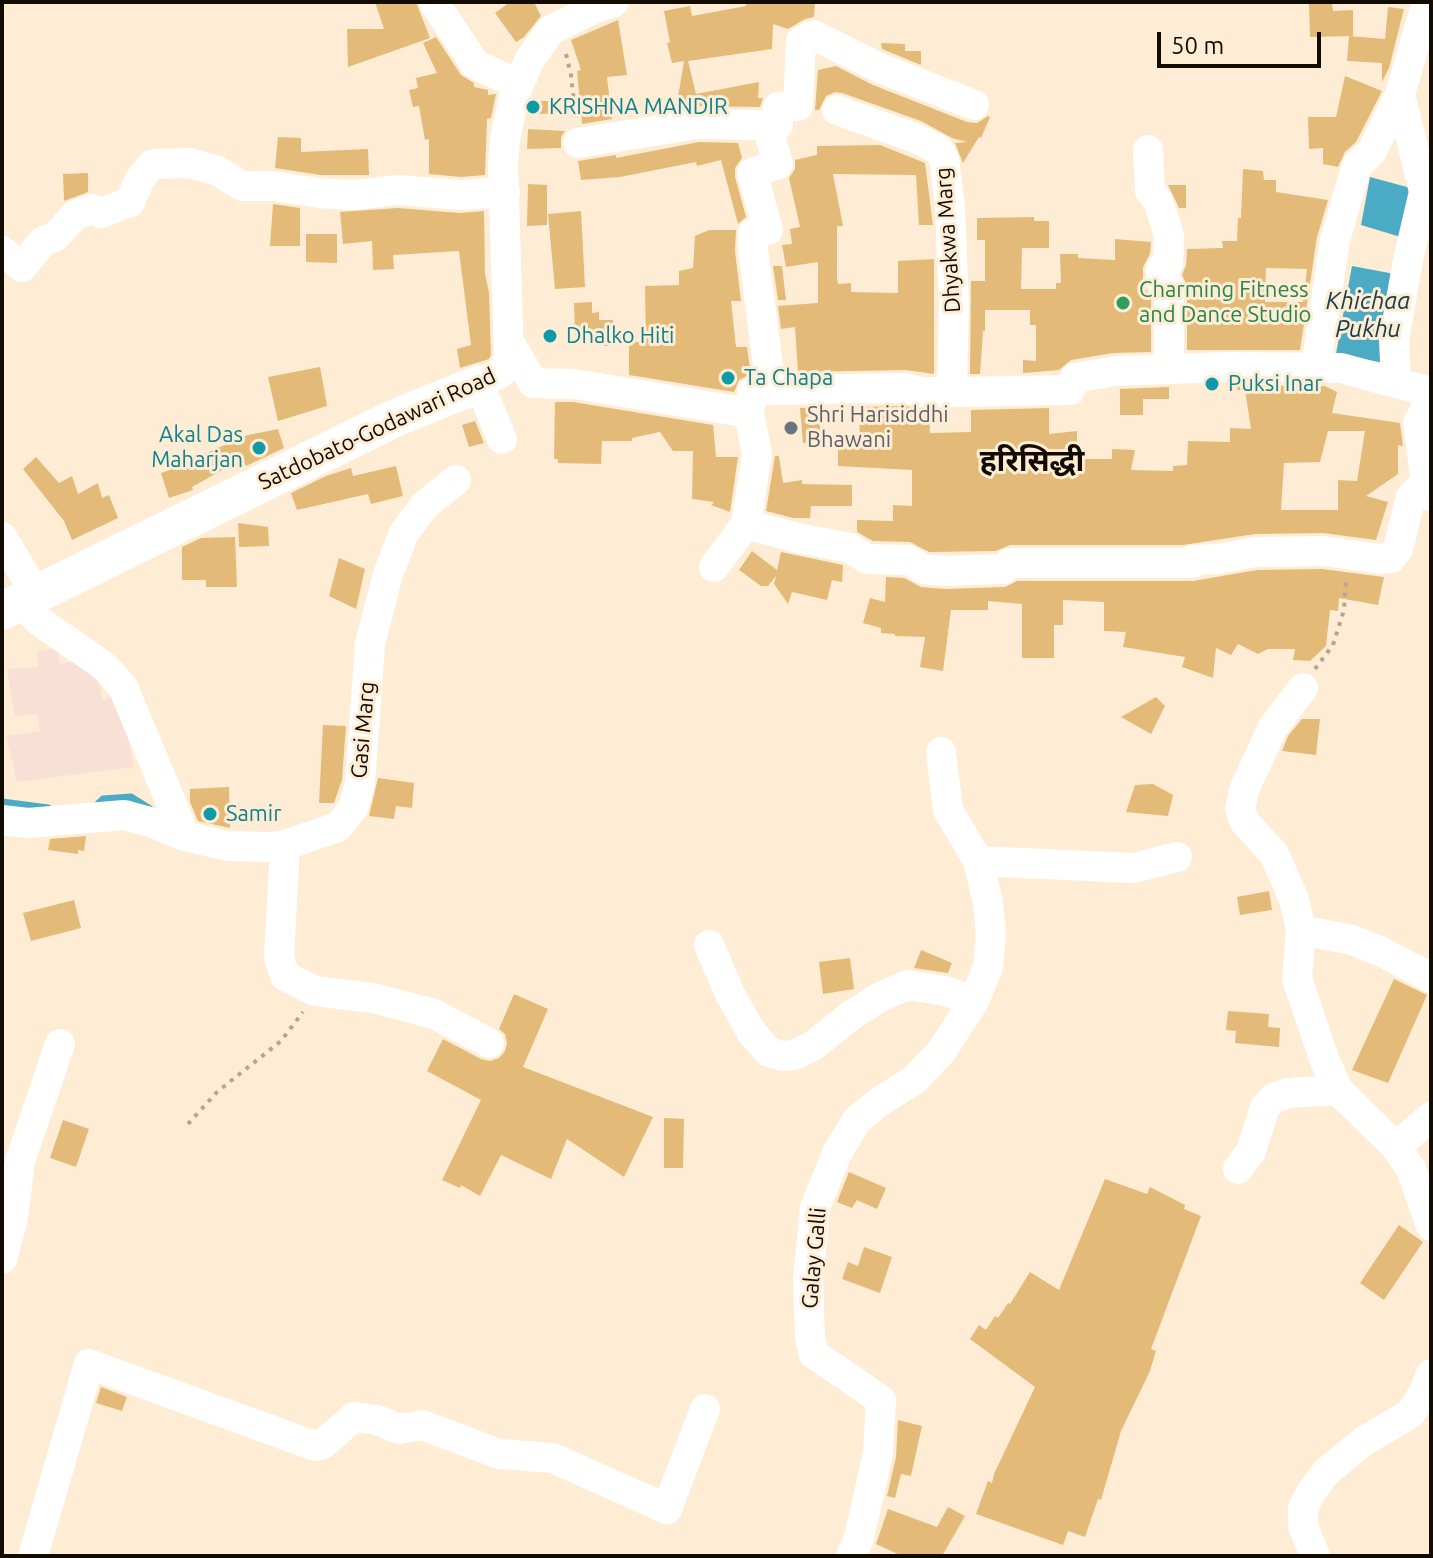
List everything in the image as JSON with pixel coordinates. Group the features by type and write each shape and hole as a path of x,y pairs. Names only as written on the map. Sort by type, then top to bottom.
{"main road":[{"name":"Satdobato-Godawari Road","path":"19,602 395,418 479,384"}],"street":[{"path":"434,2 475,64 517,84"},
{"name":"Satdobato-Godawari Road","path":"479,384 502,372 509,359 505,139 517,84 551,30 614,2"},
{"path":"1316,367 1335,240 1357,165 1371,153 1400,94 1426,3"},
{"path":"578,143 698,124 778,125 778,107 798,106 801,41 813,35 880,68 974,105"},
{"path":"1396,383 1394,340 1424,192 1400,94"},
{"name":"Dhyakwa Marg","path":"837,110 915,138 938,149 944,159 950,207 954,303 952,392"},
{"path":"767,125 778,164 752,173 768,230 753,233 753,249 771,390"},
{"path":"1148,150 1150,191 1158,201 1169,235 1168,264 1161,268 1161,281 1169,286 1169,369"},
{"path":"2,251 22,267 43,241 55,237 75,215 92,209 101,213 130,202 140,179 153,164 190,163 218,171 242,186 273,186 319,193 353,195 398,190 461,195 505,192"},
{"path":"510,343 533,383 575,384 749,413"},
{"path":"714,567 746,524 757,454 749,413 752,392 906,388 920,392 1070,390 1075,378 1116,371 1316,367 1341,368 1431,392"},
{"path":"479,384 502,439"},
{"path":"746,524 850,548 867,559 909,560 923,569 944,571 1004,569 1010,563 1193,563 1193,560 1255,552 1323,551 1391,558 1398,549 1411,497 1428,490 1418,422 1431,405"},
{"name":"Gasi Marg","path":"2,820 28,823 124,815 185,836 227,846 270,847 338,827 353,808 360,783 370,644 388,574 404,533 424,506 456,480"},
{"path":"2,537 19,602 39,621 104,666 123,687 185,836"},
{"path":"1303,688 1273,727 1244,790 1240,809 1244,821 1274,854 1294,899 1301,930 1297,979 1338,1090 1396,1147 1411,1169 1431,1226"},
{"name":"Galay Galli","path":"851,1556 859,1538 878,1453 881,1400 814,1354 810,1338 808,1280 815,1208 837,1153 857,1120 914,1080 941,1052 974,1001 988,967 991,936 988,902 978,861 948,810 941,752"},
{"path":"285,845 279,958 285,976 315,991 373,998 434,1014 489,1043"},
{"path":"978,861 1134,868 1177,857"},
{"path":"1301,930 1352,940 1431,978"},
{"path":"709,945 730,994 752,1033 769,1052 782,1056 794,1055 813,1046 850,1016 882,996 908,985 945,991 974,1001"},
{"path":"2,1259 13,1218 20,1161 60,1044"},
{"path":"1238,1169 1251,1151 1265,1107 1274,1098 1288,1093 1338,1090"},
{"path":"1396,1147 1431,1117"},
{"path":"33,1556 89,1364 315,1446 323,1444 354,1417 377,1420 399,1429 422,1425 499,1454 553,1458 663,1508 670,1505 705,1409"},
{"path":"1315,1556 1303,1526 1303,1508 1310,1494 1326,1472 1355,1449 1410,1414 1431,1374"}],"path":[{"path":"551,30 564,49 571,75 578,143"},
{"path":"1303,688 1333,645 1344,610 1347,555"},
{"path":"188,1124 217,1092 281,1041 298,1021 315,991"}],"shaded area":[{"path":"57,648 60,664 95,657 102,700 120,695 134,767 17,782 6,736 40,731 37,714 15,716 7,669 38,667 37,651"}],"water":[{"path":"1370,177 1418,190 1404,238 1361,225"},
{"name":"Khichaa Pukhu","path":"1352,266 1400,275 1384,363 1336,354"}],"building":[{"path":"375,2 416,2 430,38 348,67 347,29 384,29"},
{"path":"510,2 534,2 541,16 516,42 495,13"},
{"path":"746,2 815,2 814,17 788,29 773,24 772,49 688,61 696,94 759,82 758,98 763,98 760,107 698,106 676,109 684,61 672,63 664,11 690,6 692,16 746,6"},
{"path":"1332,3 1333,11 1353,10 1353,36 1310,37 1309,4"},
{"path":"1388,7 1404,9 1389,68 1382,82 1382,63 1347,61 1349,36 1385,39"},
{"path":"618,20 627,75 607,77 612,119 582,124 577,71 581,70 571,40"},
{"path":"436,37 461,75 474,83 474,87 488,90 488,95 496,94 491,118 487,119 485,175 461,177 429,174 429,139 425,140 419,106 413,107 409,90 418,88 416,78 437,73 423,43"},
{"path":"881,43 905,44 905,51 921,51 921,65 882,49"},
{"path":"836,66 873,85 967,122 977,123 990,117 981,138 963,163 955,143 967,142 952,138 921,121 835,92 826,96 819,110 815,110 818,70"},
{"path":"1345,76 1382,91 1356,142 1345,152 1338,167 1323,164 1323,148 1309,149 1308,117 1336,117"},
{"path":"532,101 554,101 555,113 528,115"},
{"path":"528,129 565,131 561,137 561,148 527,149"},
{"path":"278,137 301,138 301,152 368,149 369,175 321,175 275,168"},
{"path":"699,142 738,143 742,158 735,168 735,177 746,217 738,224 721,160 620,177 581,180 578,161 616,155 616,158"},
{"path":"880,145 925,163 933,225 919,225 916,175 833,174 843,226 837,226 838,284 851,283 851,292 898,293 898,261 934,259 934,374 906,370 798,372 795,327 781,329 778,306 818,303 818,262 786,267 782,245 792,244 790,229 800,227 789,178 795,169 795,160 817,155 817,146"},
{"path":"1243,169 1263,171 1264,180 1276,180 1276,192 1328,200 1317,237 1300,350 1187,350 1187,286 1182,275 1187,249 1223,248 1222,241 1237,241 1238,218 1241,218","holes":["1266,268 1307,269 1303,302 1265,302"]},
{"path":"88,173 88,192 64,201 63,174"},
{"path":"528,184 547,185 547,225 527,226"},
{"path":"1168,185 1186,185 1186,208 1179,208"},
{"path":"273,204 300,208 300,246 270,246"},
{"path":"398,208 460,213 484,211 489,359 460,368 457,349 471,345 459,251 393,255 394,269 373,270 372,241 343,244 340,212"},
{"path":"581,211 585,287 555,289 548,214"},
{"path":"1034,217 1034,221 1049,221 1049,248 1022,248 1021,289 1056,289 1056,283 1061,283 1060,254 1115,260 1115,239 1151,242 1150,254 1143,267 1143,281 1151,296 1151,352 1113,353 1071,360 1059,370 1023,373 1023,360 1036,361 1036,325 1030,325 1030,310 985,310 980,374 970,374 971,281 985,281 985,240 977,240 977,218"},
{"path":"709,230 736,230 735,251 741,301 731,301 736,347 747,347 751,374 739,380 734,392 629,375 629,342 646,342 645,286 679,285 679,271 693,268 695,236"},
{"path":"306,234 337,234 337,263 306,262"},
{"path":"773,266 782,266 786,300 778,300"},
{"path":"592,302 592,313 599,312 599,320 613,320 614,346 599,346 593,336 575,337 574,303"},
{"path":"320,367 327,406 278,421 268,377"},
{"path":"1237,385 1289,388 1325,386 1337,392 1332,413 1400,423 1403,446 1398,445 1398,474 1366,496 1388,502 1376,540 1323,533 1255,534 1183,545 1010,545 996,551 929,552 910,542 873,541 857,532 857,520 893,521 893,505 912,506 912,470 838,466 838,446 860,446 859,407 904,406 929,410 930,433 971,432 971,410 1049,408 1049,434 1077,431 1077,459 1112,459 1112,449 1135,450 1131,470 1173,471 1173,466 1187,465 1188,441 1230,442 1230,428 1251,429 1245,390 1237,390","holes":["1328,431 1365,431 1357,481 1338,480 1338,510 1281,510 1284,463 1320,462"]},
{"path":"1169,387 1169,399 1143,399 1143,415 1120,415 1120,389"},
{"path":"555,402 573,402 713,425 716,457 738,457 730,512 711,505 714,502 692,499 693,451 673,451 660,432 632,438 632,441 602,441 601,464 558,463 558,459 554,459"},
{"path":"819,407 821,442 803,443 800,408"},
{"path":"475,421 484,443 469,447 462,425"},
{"path":"278,429 284,448 246,466 242,459 192,487 193,490 169,498 161,473 206,457 204,454 248,435"},
{"path":"775,456 779,456 783,483 802,480 802,484 852,485 852,506 811,506 810,518 793,518 766,511"},
{"path":"36,457 59,483 72,476 78,494 98,483 102,498 109,495 118,518 72,540 64,521 23,469"},
{"path":"396,466 403,496 371,504 368,494 297,510 291,493 351,468 353,476"},
{"path":"238,523 268,527 269,546 239,547"},
{"path":"235,537 237,587 206,587 206,580 182,580 182,547 201,538"},
{"path":"752,551 777,570 781,552 843,565 842,582 832,580 827,600 792,592 788,604 774,584 776,576 768,586 761,586 739,570"},
{"path":"339,558 365,569 356,609 329,596"},
{"path":"1322,569 1384,577 1378,605 1339,598 1338,611 1330,610 1326,646 1310,661 1293,660 1295,649 1268,649 1258,654 1238,644 1231,655 1216,648 1213,678 1182,667 1185,657 1123,647 1126,632 1104,631 1104,602 1063,600 1063,625 1054,625 1054,658 1022,658 1022,604 988,601 988,610 951,610 943,671 920,667 925,637 881,633 881,628 863,623 870,598 885,602 886,577 904,578 921,587 945,589 1005,587 1017,581 1193,581 1257,570"},
{"path":"1156,697 1165,706 1151,734 1121,717"},
{"path":"1302,719 1320,719 1316,755 1282,751 1288,736"},
{"path":"323,725 346,726 342,780 334,803 319,803"},
{"path":"378,778 414,783 412,808 396,806 394,819 369,816"},
{"path":"1153,784 1173,795 1168,816 1126,812 1135,785"},
{"name":"Samir","path":"229,787 230,828 198,821 190,802 190,789"},
{"path":"86,836 84,851 78,850 78,854 48,850 50,839"},
{"path":"1269,891 1272,910 1240,915 1237,897"},
{"path":"74,900 81,928 31,941 23,913"},
{"path":"921,950 952,963 948,973 914,968"},
{"path":"850,958 854,989 823,994 819,962"},
{"path":"1394,979 1427,995 1388,1083 1352,1070"},
{"path":"514,994 548,1009 523,1067 653,1117 624,1177 567,1139 551,1179 501,1155 480,1196 461,1185 460,1188 442,1180 481,1100 427,1071 443,1039 481,1059 490,1061 499,1058 507,1043 505,1034 499,1029"},
{"path":"1228,1011 1269,1014 1268,1027 1280,1028 1279,1047 1235,1043 1236,1031 1226,1030"},
{"path":"664,1118 684,1119 683,1168 664,1168"},
{"path":"63,1120 89,1129 76,1167 50,1158"},
{"path":"849,1172 886,1188 877,1209 857,1200 852,1208 837,1202"},
{"path":"1105,1179 1147,1194 1150,1187 1201,1216 1151,1349 1156,1351 1150,1371 1121,1431 1101,1500 1098,1499 1085,1537 1068,1531 1063,1545 976,1514 988,1481 992,1483 1035,1387 970,1339 979,1325 986,1330 995,1316 998,1318 1030,1272 1059,1290"},
{"path":"1399,1225 1423,1242 1384,1300 1360,1283"},
{"path":"864,1247 892,1257 880,1293 842,1279 848,1262 858,1266"},
{"path":"101,1387 127,1397 122,1411 96,1403"},
{"path":"898,1420 922,1426 911,1476 901,1474 895,1498 887,1496 896,1457"},
{"path":"948,1507 965,1516 942,1556 902,1556 876,1544 888,1509 937,1527"}],"waterway":[{"path":"96,806 103,799 131,797 150,809"},
{"path":"2,802 48,808"}],"place":[{"name":"KRISHNA MANDIR","path":"533,107"},
{"name":"Charming Fitness and Dance Studio","path":"1123,303"},
{"name":"Dhalko Hiti","path":"550,336"},
{"name":"Ta Chapa","path":"728,378"},
{"name":"Puksi Inar","path":"1212,384"},
{"name":"Shri Harisiddhi Bhawani","path":"791,428"},
{"name":"Akal Das Maharjan","path":"259,448"},
{"name":"Samir","path":"210,814"}],"district":[{"name":"हरिसिद्धी","path":"1032,461"}]}
